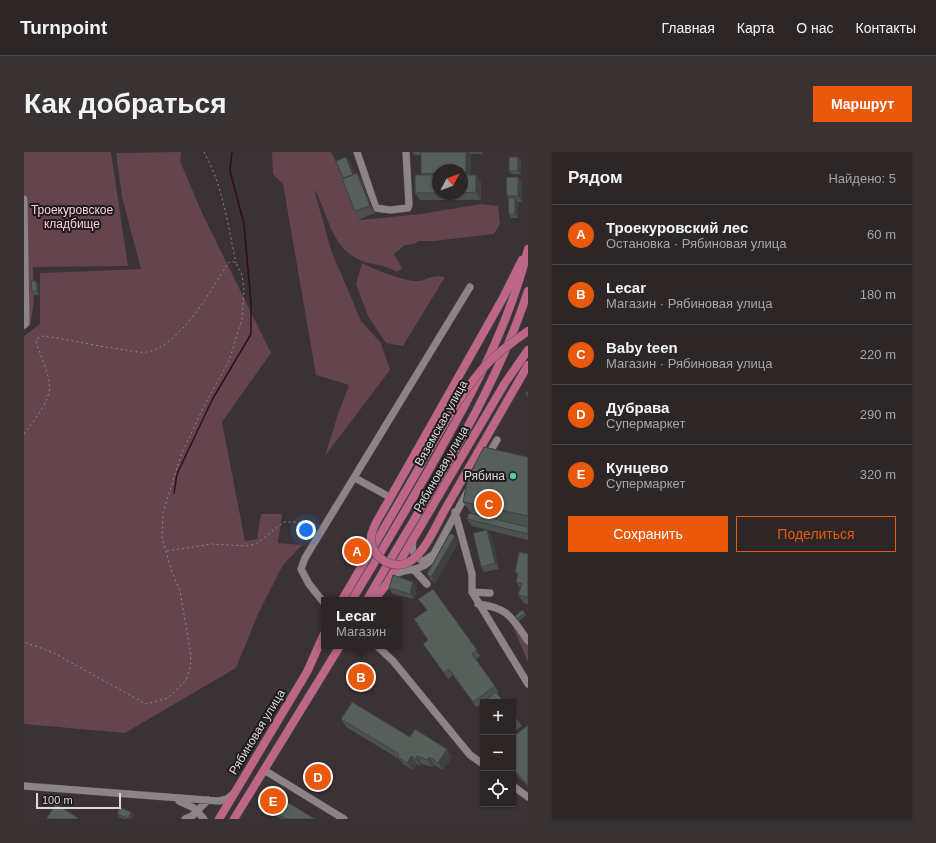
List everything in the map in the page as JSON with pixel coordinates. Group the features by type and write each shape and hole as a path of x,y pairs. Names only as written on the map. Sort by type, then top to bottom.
{"main road":[{"path":"528,248 503,298 373,530 371,539 375,552 384,561 392,564 401,564 410,561 420,552 528,365"},
{"name":"Вяземская улица","path":"354,597 436,458 484,370 511,306 522,275 528,248"},
{"name":"Вяземская улица","path":"369,597 478,408 502,358 528,291"},
{"name":"Рябиновая улица","path":"344,597 462,396 480,372 510,343 528,331"},
{"name":"Рябиновая улица","path":"376,597 386,585 492,405 528,350"},
{"name":"Рябиновая улица","path":"219,819 307,672 321,641"},
{"path":"307,672 322,649"},
{"path":"234,819 338,649"}],"street":[{"path":"357,152 376,208 390,210 408,208 409,205 406,152"},
{"path":"24,199 26,323 24,325"},
{"path":"321,599 309,584 301,569 305,558 470,287"},
{"path":"482,465 496,440"},
{"path":"355,478 386,495"},
{"path":"386,585 397,573 414,570 426,565 433,555 472,483"},
{"path":"460,505 469,504 477,491"},
{"path":"455,512 472,574 472,592 528,684"},
{"path":"413,540 412,549 417,557 424,561 433,555"},
{"path":"414,570 427,584"},
{"path":"472,592 490,593"},
{"path":"478,604 495,606 510,615 528,641"},
{"path":"380,649 393,661 470,755 480,762"},
{"path":"264,770 344,819"},
{"path":"24,786 167,798 223,801 235,793"},
{"path":"516,788 528,797"},
{"path":"167,798 182,802 197,811 204,819"},
{"path":"185,819 197,811 208,800"}],"path":[{"path":"24,642 52,652 146,704 168,698 186,680 190,668 191,655 180,591 172,572 162,538 163,513 181,455 204,406 229,361 242,319 244,290 242,275 236,264 213,167 204,152"},
{"path":"24,434 41,410 48,397 50,389 48,376 36,343 38,338 42,336 50,337 104,347 147,352 158,348 173,338 185,325 208,297 228,263 232,261 236,264"},
{"path":"166,551 212,544 245,546 256,544 284,522 298,522 325,527"}],"green space":[{"name":"Троекуровское кладбище","path":"24,152 111,152 128,266 33,267 34,302 30,326 24,330"},
{"path":"181,152 180,161 203,215 271,353 222,422 245,541 257,539 261,514 282,514 278,543 302,545 283,565 258,614 236,668 125,733 24,724 24,336 40,324 40,273 141,269 122,197 116,153"},
{"path":"272,152 331,152 360,220 421,214 481,204 498,206 500,224 494,234 434,241 419,241 414,244 405,245 394,254 402,268 397,272 387,267 358,259 341,246 335,237 314,189 331,250 361,321 381,343 390,370 325,456 349,385 316,375 283,184 273,174"},
{"path":"362,263 390,275 413,281 436,276 445,277 403,346 386,343 368,316 356,284"},
{"path":"511,622 528,646 528,662"}],"building":[{"path":"421,152 466,152 466,164 432,164 432,173 421,174"},
{"path":"346,157 353,175 343,178 336,161"},
{"path":"509,157 518,157 518,171 509,171"},
{"path":"357,173 370,206 355,211 342,179"},
{"path":"415,175 432,175 432,193 415,193"},
{"path":"468,175 476,175 476,192 468,193"},
{"path":"506,177 518,177 518,196 507,196"},
{"path":"508,198 515,198 515,214 509,214"},
{"path":"31,281 36,281 37,291 32,291"},
{"path":"484,447 528,457 528,516 463,502 468,477"},
{"path":"469,513 528,527 528,534 467,519"},
{"path":"487,530 495,563 481,567 473,533"},
{"path":"450,533 455,536 431,577 427,574"},
{"path":"519,552 528,554 528,597 518,595 522,584 516,582 518,573 515,572"},
{"path":"393,575 413,582 410,594 389,588"},
{"path":"433,589 477,650 472,654 495,686 473,702 449,669 444,673 423,644 428,640 414,619 427,610 418,599"},
{"path":"522,610 525,613 517,619 515,616"},
{"path":"496,692 502,699 487,699"},
{"path":"352,702 410,737 415,729 447,749 438,763 429,757 428,760 417,756 416,759 411,756 407,763 398,757 399,754 341,719"},
{"path":"528,725 528,785 516,772 516,735"},
{"path":"314,766 323,770 316,781 308,776"},
{"path":"266,789 315,819 286,819 258,802"},
{"path":"56,804 78,818 78,819 46,819"},
{"path":"120,807 131,812 128,818 117,814"}],"waterway":[{"path":"174,493 177,474 212,400 251,334 251,303 244,224 230,171 232,152"}],"place":[{"name":"Рябина","path":"513,476"},
{"name":"Baby teen","path":"489,504"},
{"name":"Троекуровский лес","path":"357,551"},
{"name":"Lecar","path":"361,677"},
{"name":"Дубрава","path":"318,777"},
{"name":"Кунцево","path":"273,801"}]}
